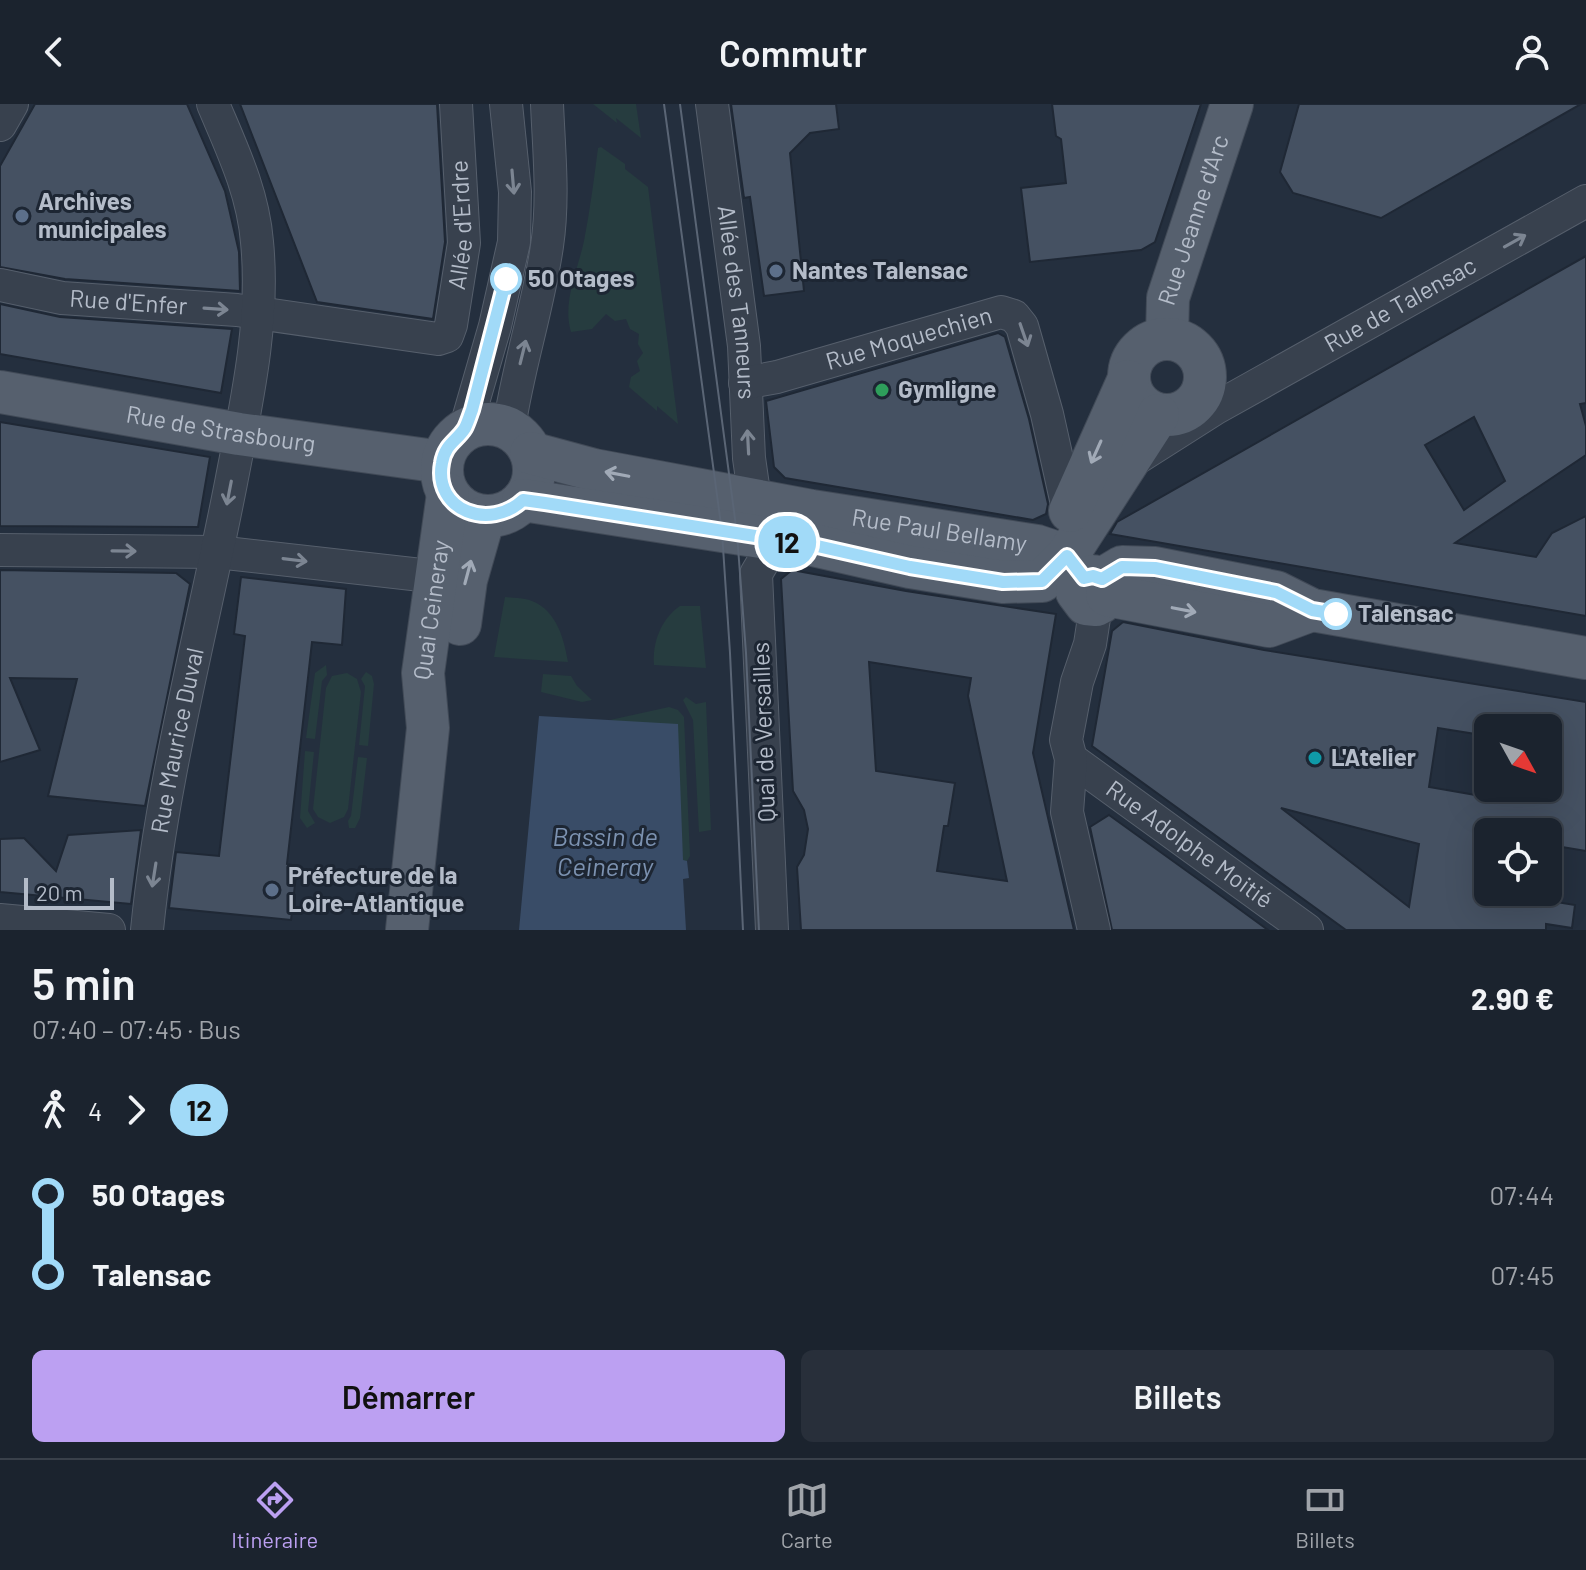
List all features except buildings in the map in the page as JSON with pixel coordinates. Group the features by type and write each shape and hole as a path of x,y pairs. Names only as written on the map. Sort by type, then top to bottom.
{"main road":[{"name":"Rue Jeanne d'Arc","path":"1167,338 1168,298 1232,104"},
{"path":"1090,586 1069,513 1128,381 1138,351 1156,340 1177,339 1194,349 1204,366 1204,386 1190,409 1142,406 1135,399 1128,381"},
{"name":"Rue de Strasbourg","path":"0,392 239,434 451,462"},
{"name":"Rue de Talensac","path":"1090,586 1124,467 1190,409"},
{"path":"491,424 520,441 534,466 533,480 523,500 503,513 484,517 456,504 451,462 491,424"},
{"name":"Rue Paul Bellamy","path":"520,441 594,470 859,520 1037,546 1090,586"},
{"name":"Quai Ceineray","path":"407,930 428,728 423,673 439,577 451,462"},
{"name":"Rue Paul Bellamy","path":"523,500 813,545 910,567 1003,582 1042,581 1090,586 1122,567 1155,568 1276,592 1312,610 1586,658"},
{"name":"Quai Ceineray","path":"428,728 450,676 466,580 484,517"}],"street":[{"path":"0,125 12,104"},
{"name":"Rue Maurice Duval","path":"147,930 176,734 217,552 258,315 257,242 249,191 213,104"},
{"name":"Allée d'Erdre","path":"438,339 447,336 451,325 464,243 456,104"},
{"path":"451,462 495,326 514,242 515,192 506,104"},
{"path":"520,441 516,382 547,246 551,201 547,104"},
{"name":"Allée des Tanneurs","path":"712,104 744,346 749,458 755,500"},
{"name":"Rue de Talensac","path":"1124,467 1190,409 1586,201"},
{"name":"Rue d'Enfer","path":"0,285 62,298 237,310 438,339"},
{"name":"Rue Moquechien","path":"745,383 777,377 1001,312 1008,313 1022,326 1047,414 1069,513"},
{"name":"Quai de Versailles","path":"772,930 756,574 776,540"},
{"path":"0,550 217,552 439,577"},
{"path":"1090,586 1074,621 1070,642 1077,682 1066,740 1071,759 1067,812 1094,930"},
{"name":"Rue Adolphe Moitié","path":"1071,759 1307,930"},
{"path":"0,920 109,930"}],"green space":[{"path":"593,104 636,104 641,138 616,118 617,123"},
{"path":"598,148 625,164 625,169 648,187 678,424 629,387 631,377 640,371 637,361 643,353 638,344 639,334 630,329 626,319 615,321 606,314 592,329 571,332 568,309 584,241"},
{"path":"505,597 532,601 548,612 561,635 568,662 494,657"},
{"path":"680,606 700,606 706,668 654,665 659,632"},
{"path":"326,665 327,675 322,681 315,739 306,738 315,673"},
{"path":"366,672 372,676 374,684 368,746 359,745 365,686 361,679"},
{"path":"347,673 357,679 361,692 348,809 344,817 330,823 318,817 313,809 326,688 332,676"},
{"path":"543,674 571,676 592,700 582,702 541,692"},
{"path":"686,697 696,704 706,702 711,830 699,832 693,720 683,700"},
{"path":"669,707 678,710 684,717 690,856 687,861 683,861 610,720"},
{"path":"305,751 314,752 308,811 315,823 307,828 300,818"},
{"path":"358,757 367,758 360,818 355,828 349,828 348,821"}],"water":[{"name":"Bassin de Ceineray","path":"539,716 678,724 683,860 687,861 689,878 683,879 686,930 519,930"}],"tram line":[{"path":"664,104 722,532 743,930"},
{"path":"680,104 737,534 759,930"}],"bus line":[{"name":"12","path":"506,279 472,410 465,430 454,438 442,462 443,484 448,494 456,504 472,514 494,516 515,508 523,500 813,545 910,567 1003,582 1042,581 1067,556 1084,578 1093,576 1102,579 1122,567 1155,568 1276,592 1312,610 1336,614"}],"place":[{"name":"Archives municipales","path":"22,216"},
{"name":"Nantes Talensac","path":"776,271"},
{"name":"50 Otages","path":"506,279"},
{"name":"Gymligne","path":"882,390"},
{"name":"Talensac","path":"1336,614"},
{"name":"L'Atelier","path":"1315,758"},
{"name":"Préfecture de la Loire-Atlantique","path":"272,890"}]}
